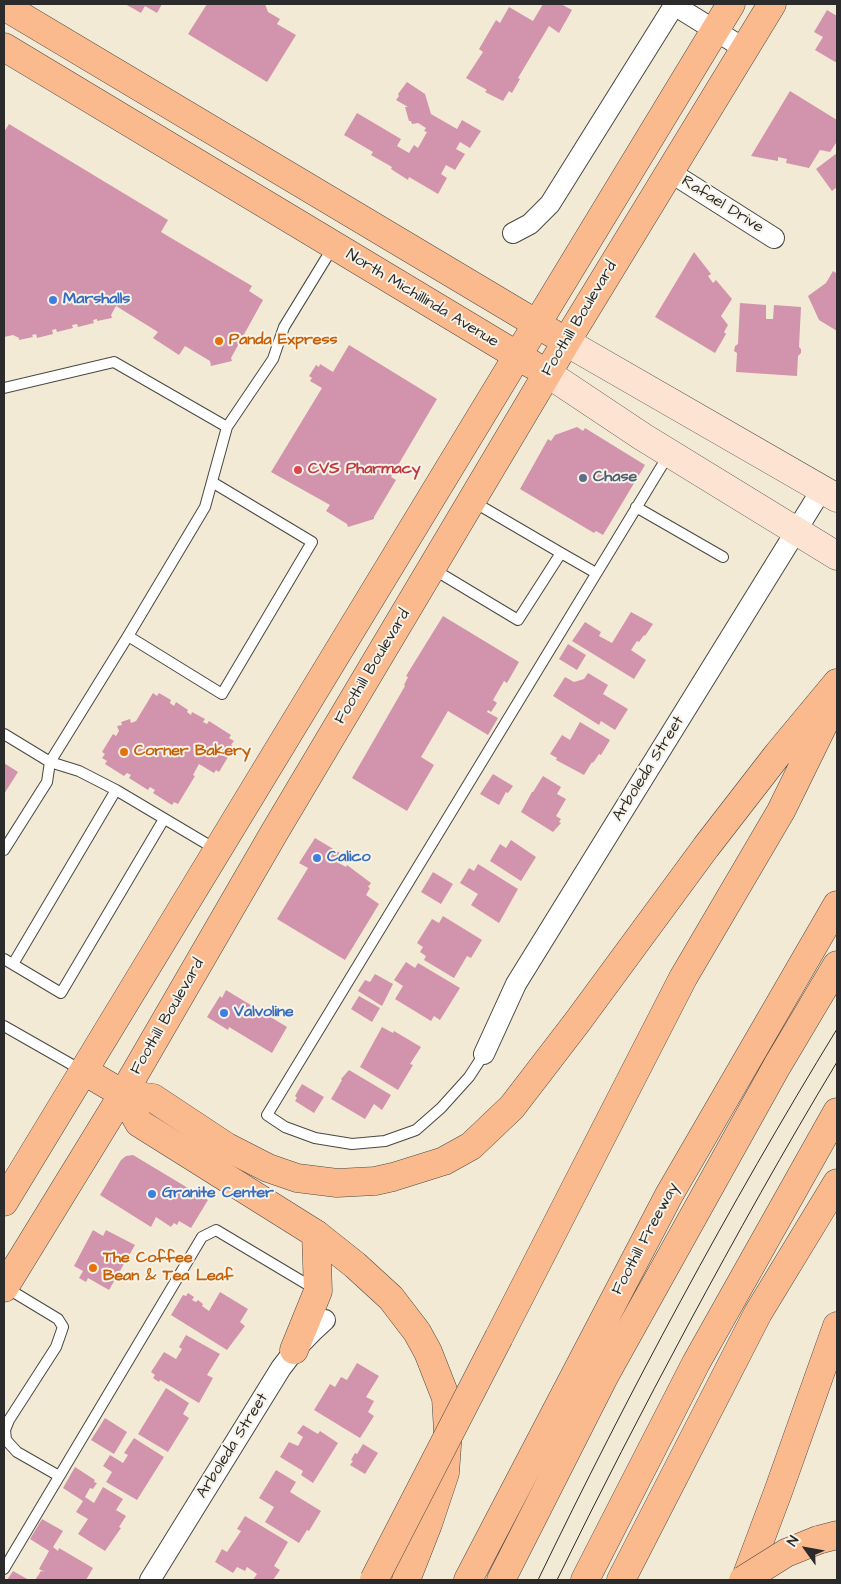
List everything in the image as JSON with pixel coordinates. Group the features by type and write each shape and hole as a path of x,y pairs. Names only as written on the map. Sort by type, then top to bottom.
{"main road":[{"path":"4,1202 731,4"},
{"name":"Foothill Boulevard","path":"4,1287 123,1094 274,833 547,373 772,4"},
{"path":"4,7 566,342 830,493"},
{"name":"North Michillinda Avenue","path":"4,47 547,373 669,453 837,556"},
{"path":"84,1071 123,1094 153,1098 227,1146 268,1168 297,1178 337,1183 375,1180 393,1177 444,1162 471,1146 512,1107 706,847 778,754 837,683"},
{"path":"374,1580 682,978 781,811 837,697"},
{"name":"Foothill Freeway","path":"468,1580 669,1195 837,905"},
{"path":"500,1580 605,1375 777,1066 837,965"},
{"path":"123,1094 139,1123 316,1234 355,1265 391,1298 417,1332 428,1352 446,1398 448,1432 445,1473 406,1580"},
{"path":"585,1580 696,1363 837,1112"},
{"path":"621,1580 758,1313 837,1183"},
{"path":"294,1350 318,1291 316,1234"},
{"path":"744,1580 778,1492 837,1326"},
{"path":"744,1580 786,1553 828,1537"}],"street":[{"path":"513,233 530,224 550,204 674,4 745,49"},
{"name":"Rafael Drive","path":"670,172 774,238"},
{"name":"Arboleda Street","path":"484,1054 516,984 796,532 830,493"},
{"name":"Arboleda Street","path":"150,1580 294,1350 325,1320"}],"lane":[{"path":"4,850 47,782 50,762 205,507 227,427 273,358 284,327 333,246"},
{"path":"4,388 114,362 227,427"},
{"path":"484,1054 469,1077 416,1130 385,1141 352,1144 315,1138 285,1127 268,1115 669,453"},
{"path":"128,636 222,694 312,542 212,482"},
{"path":"472,501 596,574"},
{"path":"636,507 723,557"},
{"path":"432,569 518,620 561,553"},
{"path":"4,734 50,762 79,771 116,790 217,850"},
{"path":"116,790 8,961 61,993 164,819"},
{"path":"4,1026 84,1071"},
{"path":"4,1569 202,1237 216,1230 318,1291"},
{"path":"4,1287 58,1319 63,1327 56,1347 9,1420 5,1430 6,1440 18,1452 59,1476"}],"building":[{"path":"125,4 162,4 157,13 145,6 141,13"},
{"path":"207,4 265,4 268,12 280,19 277,24 296,35 267,82 188,34"},
{"path":"543,4 561,4 572,10 559,33 549,26 518,78 520,79 512,93 509,91 503,101 485,92 487,90 466,78 483,52 479,49 496,20 500,23 509,7 533,21"},
{"path":"827,10 837,16 837,63 815,50 823,37 814,32"},
{"path":"407,82 425,94 431,114 457,129 462,120 481,131 470,148 460,142 456,149 465,154 455,170 446,165 441,174 447,178 438,194 409,177 408,180 391,169 392,167 371,155 373,152 344,135 357,113 401,139 397,146 409,153 414,145 418,148 427,132 424,131 426,128 418,123 412,124 409,121 405,107 408,107 396,100"},
{"path":"790,91 837,120 837,143 830,152 820,150 809,168 786,163 787,159 778,157 778,161 751,156"},
{"path":"9,124 168,220 161,232 252,286 249,291 263,300 231,358 232,361 211,366 210,361 185,346 179,355 153,338 158,332 116,306 111,315 112,318 93,320 94,323 78,327 77,324 72,325 73,328 57,332 56,329 52,330 53,334 37,338 36,334 32,335 33,337 19,340 19,338 13,335 4,337 4,132"},
{"path":"837,153 837,187 832,191 816,169"},
{"path":"694,252 711,274 708,276 713,283 716,280 732,299 721,316 728,325 724,332 726,334 715,353 655,317"},
{"path":"837,270 837,331 819,320 808,296 826,283 833,271 836,273"},
{"path":"740,303 766,305 766,319 773,319 774,305 801,307 799,347 801,353 798,356 797,376 736,372 737,353 734,351 735,346 738,344"},
{"path":"349,345 437,399 391,477 396,480 374,519 348,527 347,524 326,511 330,505 271,472 322,388 310,381 312,378 309,376 316,365 319,367 320,364 333,372"},
{"path":"577,427 583,431 585,428 645,465 603,535 596,531 594,533 520,489 548,439 551,441 555,435"},
{"path":"631,612 653,624 645,636 639,642 637,641 631,650 646,660 634,679 572,641 585,622 601,632 599,636 612,643"},
{"path":"443,616 519,662 507,683 504,681 493,700 497,703 491,712 488,710 487,712 498,718 488,735 448,711 421,757 434,765 407,811 352,778 405,686 408,677 406,676"},
{"path":"568,644 586,655 577,670 559,659"},
{"path":"588,673 608,685 603,694 628,709 615,730 601,721 599,725 553,696 565,677 574,682 584,679"},
{"path":"153,693 157,696 159,693 171,700 170,703 174,706 176,702 188,710 187,712 191,715 192,712 205,719 203,722 207,724 209,721 231,735 229,738 234,741 231,745 234,747 219,772 216,770 214,773 199,764 193,775 195,776 178,804 174,802 172,805 153,793 155,790 150,787 148,790 129,778 131,775 127,773 124,776 105,764 107,761 102,758 105,754 102,752 113,734 116,736 119,731 117,726 122,725 121,722 130,719 131,723 136,721"},
{"path":"580,722 610,740 601,755 599,754 592,762 584,775 556,760 557,758 550,754 562,735 570,740"},
{"path":"4,763 18,772 4,794"},
{"path":"493,774 513,786 508,793 506,792 499,805 480,794"},
{"path":"543,776 561,787 557,794 566,799 556,816 561,819 559,822 561,823 553,832 521,812"},
{"path":"315,838 340,853 335,861 346,867 347,865 371,883 366,895 379,904 345,960 277,919 308,868 299,863"},
{"path":"511,840 536,857 521,881 490,861 500,844 506,848"},
{"path":"478,864 518,889 499,923 471,905 478,894 460,883 469,868 474,871"},
{"path":"433,872 453,884 441,904 421,892"},
{"path":"443,916 482,940 471,958 467,956 454,978 424,960 426,956 420,952 423,947 417,943 432,919 439,923"},
{"path":"406,962 415,968 418,963 460,988 440,1020 434,1016 431,1021 395,999 403,986 394,980"},
{"path":"375,974 393,984 382,1006 358,991 365,980 370,982"},
{"path":"226,990 287,1027 272,1053 229,1027 228,1030 207,1017"},
{"path":"359,996 380,1008 372,1022 351,1009"},
{"path":"382,1027 393,1033 394,1031 421,1047 410,1064 413,1065 398,1090 360,1067"},
{"path":"349,1070 391,1095 382,1110 374,1104 365,1119 331,1099 341,1079"},
{"path":"302,1084 324,1097 314,1113 295,1101 297,1098 295,1096"},
{"path":"133,1155 208,1200 191,1228 179,1221 177,1225 174,1223 171,1227 156,1217 151,1227 100,1195 121,1160 126,1156"},
{"path":"93,1230 103,1236 106,1230 135,1245 109,1290 88,1278 86,1282 79,1278 83,1271 74,1266"},
{"path":"220,1292 248,1309 240,1322 245,1326 227,1350 171,1315 183,1295 186,1296 188,1293 194,1297 192,1300 196,1302 198,1300 209,1311"},
{"path":"186,1335 220,1354 207,1375 213,1378 199,1403 160,1380 159,1382 153,1378 155,1375 151,1372 164,1352 176,1359 182,1349 179,1347"},
{"path":"357,1363 379,1376 366,1397 374,1401 368,1412 374,1416 360,1438 314,1410 330,1384 335,1387 341,1377 347,1380"},
{"path":"166,1388 189,1403 183,1414 189,1418 168,1452 138,1434"},
{"path":"105,1418 127,1432 114,1454 91,1440"},
{"path":"303,1425 318,1434 320,1431 338,1443 313,1483 301,1475 303,1471 280,1457 289,1442 298,1446 303,1437 297,1433"},
{"path":"134,1438 164,1457 137,1500 106,1482 112,1472 103,1466 110,1455 123,1463 128,1455 124,1453"},
{"path":"363,1444 378,1453 365,1474 350,1465 355,1453 357,1454"},
{"path":"75,1467 97,1483 93,1489 90,1488 85,1497 94,1503 103,1487 123,1499 116,1510 126,1516 119,1527 121,1528 105,1551 78,1534 88,1519 76,1512 83,1501 63,1488"},
{"path":"276,1470 296,1482 290,1492 321,1511 299,1543 265,1522 274,1507 259,1498"},
{"path":"245,1516 288,1542 274,1566 280,1570 273,1580 253,1580 257,1574 247,1567 245,1571 237,1567 233,1573 215,1562 222,1549 227,1552 241,1531 237,1529"},
{"path":"42,1519 63,1531 53,1547 58,1551 59,1548 93,1568 86,1580 35,1580 41,1571 45,1572 39,1569 49,1551 30,1539"},
{"path":"13,1571 29,1580 7,1580"}],"tram line":[{"path":"538,1580 644,1370 718,1232 837,1029"},
{"path":"557,1580 621,1452 688,1325 761,1192 837,1062"}],"place":[{"name":"Marshalls","path":"53,300"},
{"name":"Panda Express","path":"219,341"},
{"name":"CVS Pharmacy","path":"298,470"},
{"name":"Chase","path":"583,478"},
{"name":"Corner Bakery","path":"124,752"},
{"name":"Calico","path":"317,858"},
{"name":"Valvoline","path":"224,1013"},
{"name":"Granite Center","path":"152,1194"},
{"name":"The Coffee Bean & Tea Leaf","path":"93,1268"}]}
